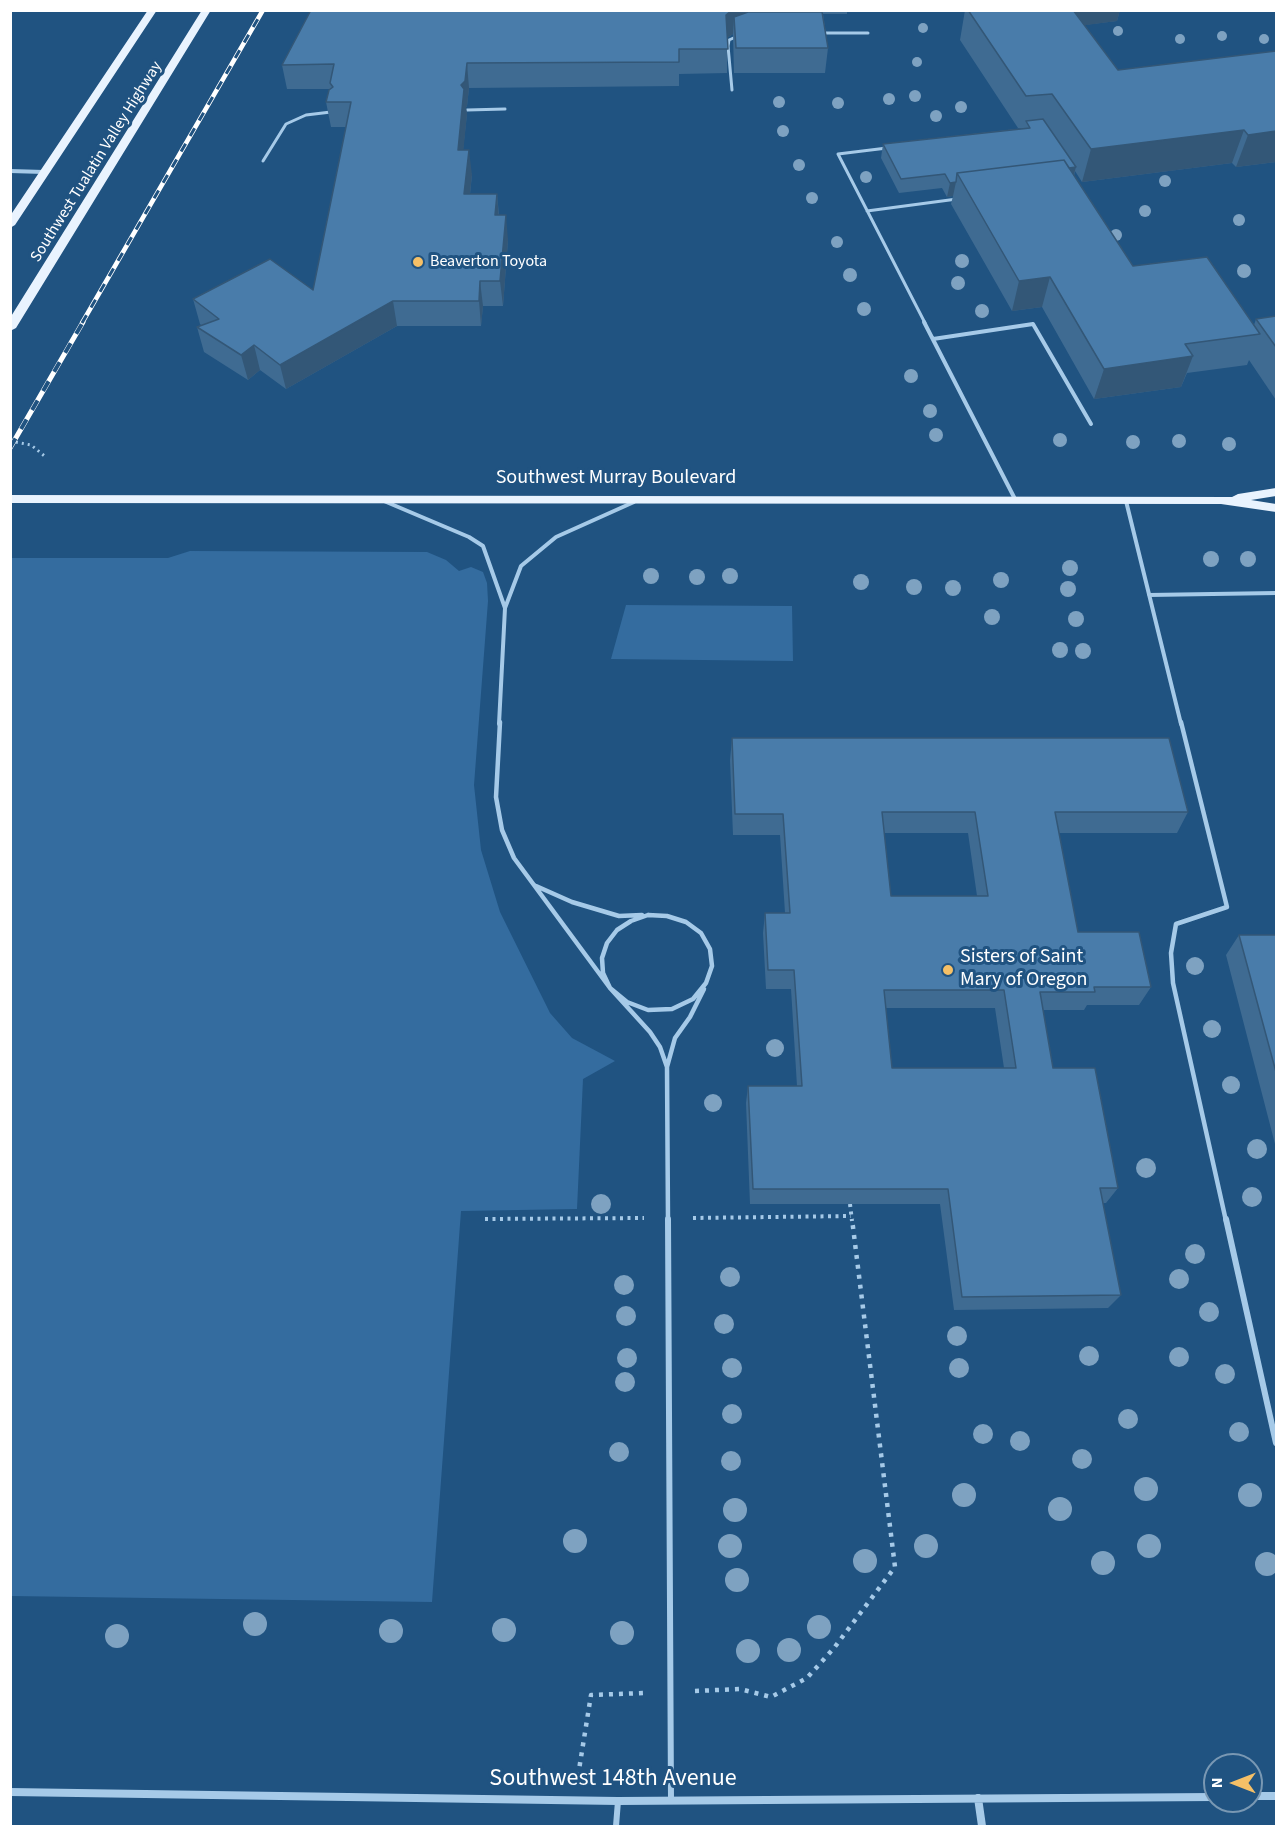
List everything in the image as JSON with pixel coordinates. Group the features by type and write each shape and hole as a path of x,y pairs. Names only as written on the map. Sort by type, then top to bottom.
{"main road":[{"name":"Southwest Tualatin Valley Highway","path":"10,225 153,10"},
{"name":"Southwest Tualatin Valley Highway","path":"10,328 207,10"},
{"name":"Southwest Murray Boulevard","path":"1221,501 1276,492"},
{"name":"Southwest Murray Boulevard","path":"10,499 1221,501 1276,508"}],"street":[{"path":"10,171 44,172"},
{"name":"Southwest 148th Avenue","path":"10,1792 618,1801 1203,1797"},
{"path":"978,1798 982,1827"}],"lane":[{"path":"732,90 729,40 746,33"},
{"path":"819,33 868,33"},
{"path":"467,110 505,109"},
{"path":"263,162 274,140 286,124 306,115 334,111"},
{"path":"895,147 838,154 1016,501"},
{"path":"867,211 961,199"},
{"path":"933,339 1033,324 1091,424"},
{"path":"375,498 469,537 483,546 505,608"},
{"path":"639,499 556,537 521,566 505,608 496,797 502,831 514,858 610,988 650,1032 660,1047 667,1067"},
{"path":"1126,501 1227,907 1176,924 1171,953 1173,984 1276,1443"},
{"path":"1149,595 1276,593"},
{"path":"534,885 573,902 619,916 667,916 686,922 701,933 710,949 712,966 706,984 690,1017 675,1038 667,1067 671,1800"},
{"path":"648,915 631,921 617,930 607,943 602,958 603,973 610,988 627,1002 648,1010 672,1009 693,999 706,984"},
{"path":"616,1827 618,1801"}],"path":[{"path":"10,441 31,446 47,458"},
{"path":"574,1800 591,1695 740,1689 771,1697 807,1678 834,1648 895,1567 849,1204"}],"shaded area":[{"path":"190,551 427,552 446,560 459,571 471,567 483,572 487,583 488,601 474,785 481,850 500,912 550,1013 572,1038 615,1061 583,1079 577,1209 461,1211 432,1602 11,1596 11,558 168,558"},
{"path":"626,605 792,606 793,661 611,659"}],"building":[{"path":"311,10 732,10 726,15 728,49 679,49 679,62 467,63 465,81 461,85 464,89 458,150 469,150 464,194 497,194 495,215 506,215 500,281 480,281 479,301 393,301 280,365 254,345 241,355 197,327 219,319 193,299 270,259 313,290 351,102 326,102 329,90 333,87 330,83 334,64 282,65"},
{"path":"968,10 1073,10 1118,70 1276,51 1276,131 1248,135 1244,130 1091,149 1052,94 1026,96"},
{"path":"748,12 822,12 828,48 736,48 734,17"},
{"path":"1043,119 1076,167 1069,168 1064,160 957,173 956,182 950,183 945,174 901,179 883,144 1030,128 1026,121"},
{"path":"1064,160 1133,266 1207,257 1260,334 1185,344 1193,356 1104,369 1050,277 1019,281 957,173"},
{"path":"1276,316 1276,347 1256,319"},
{"name":"Sisters of Saint Mary of Oregon","path":"732,738 1169,738 1188,812 1055,812 1078,932 1139,932 1151,987 1094,987 1095,992 1040,992 1053,1068 1095,1068 1118,1188 1100,1188 1121,1295 962,1297 948,1189 753,1189 748,1086 802,1086 794,970 768,970 765,913 790,913 783,814 735,814","holes":["882,812 975,812 988,896 891,896","884,990 1004,990 1016,1068 892,1068"]},
{"path":"1239,935 1276,935 1276,1072"}],"railway":[{"path":"82,323 263,10"},
{"path":"10,448 83,322"}],"place":[{"name":"Beaverton Toyota","path":"418,262"},
{"name":"Sisters of Saint Mary of Oregon","path":"948,970"}]}
